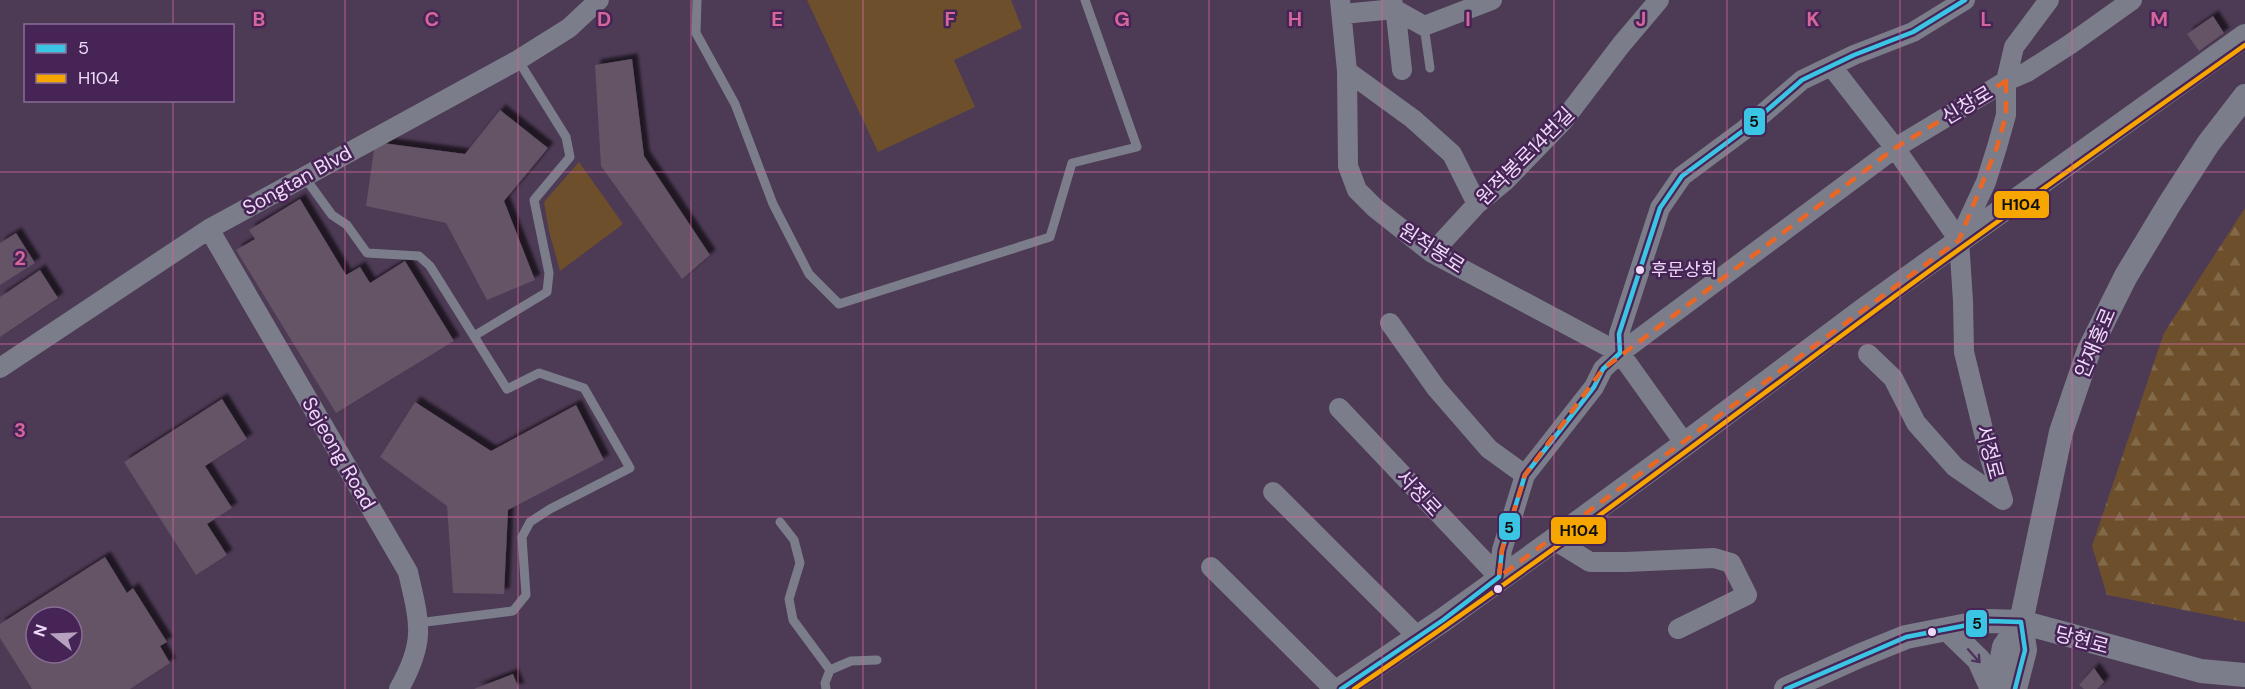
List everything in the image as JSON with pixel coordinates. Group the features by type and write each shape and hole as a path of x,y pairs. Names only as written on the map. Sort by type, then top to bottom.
{"street":[{"name":"Songtan Blvd","path":"0,368 209,229 303,175 518,60 568,28 599,0"},
{"path":"1342,7 1394,4 1424,26 1492,0"},
{"name":"원적봉로14번길","path":"1432,253 1477,204 1505,181 1563,121 1659,0"},
{"path":"1620,353 1619,334 1660,208 1682,176 1744,130 1802,80 1854,55 1913,32 1965,0"},
{"path":"1959,240 1986,182 1997,147 2006,115 2006,81 2014,46 2049,0"},
{"name":"신창로","path":"1895,148 2006,81 2028,72 2132,0"},
{"path":"1394,4 1402,70"},
{"name":"원적봉로","path":"1342,7 1347,72 1348,166 1357,190 1375,208 1432,253 1620,353 1685,444"},
{"path":"1341,689 1554,540 1959,240 2245,36"},
{"path":"1832,67 1895,148 1959,240"},
{"path":"1347,72 1413,118 1452,154 1477,204"},
{"name":"안재홍로","path":"2015,689 2025,650 2021,622 2061,432 2089,350 2126,276 2170,203 2208,144 2244,100"},
{"path":"1499,578 1502,550 1525,475 1594,387 1603,369 1620,353 1895,148"},
{"name":"Sejeong Road","path":"209,229 408,572 417,609 419,641 412,666 399,689"},
{"name":"서정로","path":"1868,354 1893,378 1916,423 1955,468 2003,500 1990,458 1964,352 1959,240"},
{"path":"1390,323 1436,388 1489,449 1525,475"},
{"name":"서정로","path":"1339,408 1499,578"},
{"path":"1273,492 1418,637"},
{"path":"1554,540 1590,562 1714,558 1731,563 1747,595 1678,629"},
{"path":"1211,567 1334,689"},
{"name":"당현로","path":"1786,689 1906,637 1988,621 2021,622 2201,671 2245,675"},
{"name":"안재홍로","path":"1994,689 2004,647 2021,622"},
{"path":"1947,629 1979,660 1994,689"}],"lane":[{"path":"697,0 696,33 735,104 773,204 809,274 838,304 1050,237 1072,163 1137,147 1085,0"},
{"path":"1424,26 1430,68"},
{"path":"474,336 547,292 549,273 534,200 570,157 566,137 518,60"},
{"path":"303,175 332,215 346,225 367,253 419,256 430,266 507,389 539,373 584,388 630,468 550,508 530,522 522,537 526,595 513,611 418,623"},
{"path":"780,522 794,540 800,563 789,599 794,620 830,670"},
{"path":"826,689 825,683 830,670 850,661 877,660"}],"highlighted area":[{"path":"2006,81 2006,115 1997,147 1959,240 1499,577 1502,550 1525,475 1603,369 1895,148"}],"green space":[{"path":"807,0 1011,0 1022,28 954,60 975,107 878,152"},
{"path":"579,162 623,224 560,271 544,202"},
{"path":"2245,208 2245,622 2107,595 2092,546 2164,333"}],"building":[{"path":"2213,16 2224,33 2199,51 2187,34"},
{"path":"632,59 644,156 710,255 682,279 601,166 595,65"},
{"path":"500,110 548,148 504,201 535,280 487,300 446,223 366,206 375,142 465,154"},
{"path":"300,199 346,275 360,267 370,283 405,261 454,341 336,413 236,250 255,239 249,230"},
{"path":"16,233 35,263 0,285 0,243"},
{"path":"40,270 58,298 0,337 0,297"},
{"path":"222,399 247,439 205,466 232,508 207,524 227,555 196,575 124,462"},
{"path":"415,402 491,451 576,405 604,460 508,510 504,594 453,593 447,506 380,457"},
{"path":"105,557 127,593 133,588 167,642 160,646 170,663 130,689 32,689 0,638 0,624 24,609 24,665 84,665 84,605 30,605"},
{"path":"2094,668 2104,682 2097,689 2084,689 2079,685"},
{"path":"513,674 519,689 474,689"}],"transit line":[{"name":"5","path":"1341,689 1443,620 1499,577 1502,550 1525,475 1594,387 1603,369 1620,353 1619,334 1660,208 1682,176 1744,130 1802,80 1854,55 1913,32 1965,0"},
{"name":"H104","path":"1354,689 1549,552 1915,282 2245,45"},
{"name":"5","path":"1786,689 1906,637 1988,621 2021,622 2025,650 2015,689"}],"place":[{"name":"후문상회","path":"1640,270"}]}
